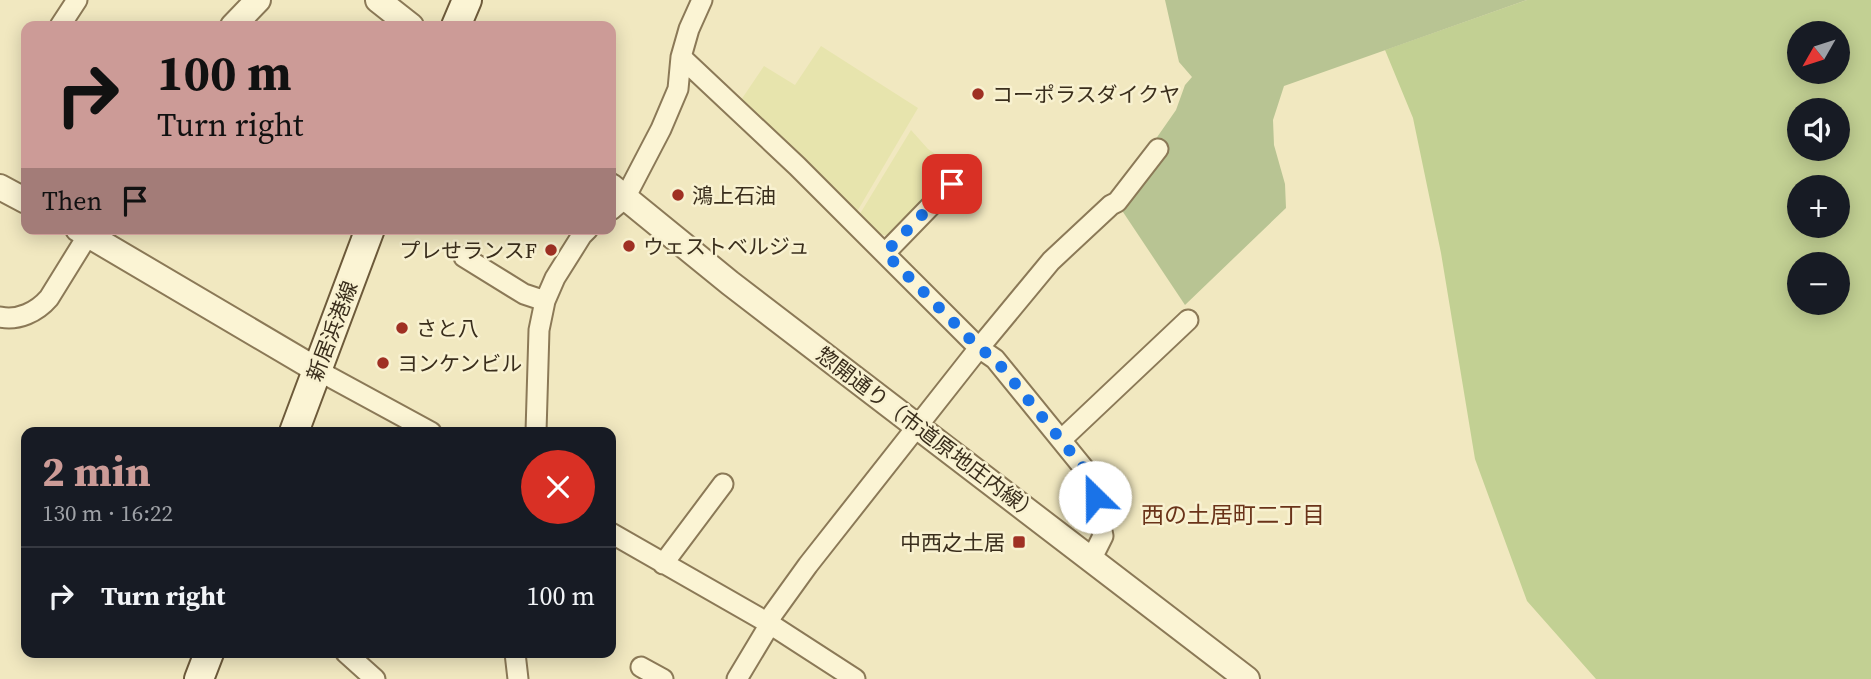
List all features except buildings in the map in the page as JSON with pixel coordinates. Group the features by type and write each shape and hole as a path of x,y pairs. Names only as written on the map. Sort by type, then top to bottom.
{"main road":[{"path":"458,21 467,0"},
{"name":"新居浜港線","path":"296,427 368,235"},
{"path":"199,679 207,658"}],"street":[{"path":"63,21 77,0"},
{"path":"238,21 258,0"},
{"path":"378,0 405,21"},
{"path":"616,198 650,151 678,89 681,57 689,29 702,0"},
{"path":"681,57 797,166 979,348 995,359 1062,440 1091,477 1103,536 1091,558"},
{"path":"737,679 770,624 772,615 917,425 1051,261 1117,202 1158,149"},
{"path":"885,253 952,184"},
{"path":"0,187 21,198"},
{"name":"惣開通り（市道原地庄内線）","path":"616,198 1247,679"},
{"path":"0,317 3,319 25,316 49,298 81,235"},
{"path":"88,235 317,370 422,427"},
{"path":"536,427 539,330 545,301 555,278 582,235"},
{"path":"464,257 524,294 545,301"},
{"path":"1062,440 1188,320"},
{"path":"663,564 723,484"},
{"path":"616,536 770,624 855,679"},
{"path":"352,658 375,679"},
{"path":"516,658 518,679"},
{"path":"641,667 663,679"}],"shaded area":[{"path":"821,46 918,108 855,215 739,103 764,66 795,85"},
{"path":"911,130 928,149 955,168 892,236 875,234 858,217"}],"green space":[{"path":"1165,0 1527,0 1284,86 1273,120 1274,145 1285,184 1286,208 1185,305 1121,209 1153,143 1176,110 1185,85 1192,77 1179,62"},
{"path":"1527,0 1871,0 1871,679 1596,679 1527,601 1475,459 1441,253 1413,118 1385,50"}],"place":[{"name":"コーポラスダイクヤ","path":"978,94"},
{"name":"鴻上石油","path":"678,195"},
{"name":"ウェストベルジュ","path":"629,246"},
{"name":"プレせランスF","path":"551,250"},
{"name":"さと八","path":"402,328"},
{"name":"ヨンケンビル","path":"383,363"},
{"name":"中西之土居","path":"1019,542"}],"district":[{"name":"西の土居町二丁目","path":"1233,515"}],"route":[{"path":"952,184 885,253 979,348 995,359 1091,477 1095,497"}]}
